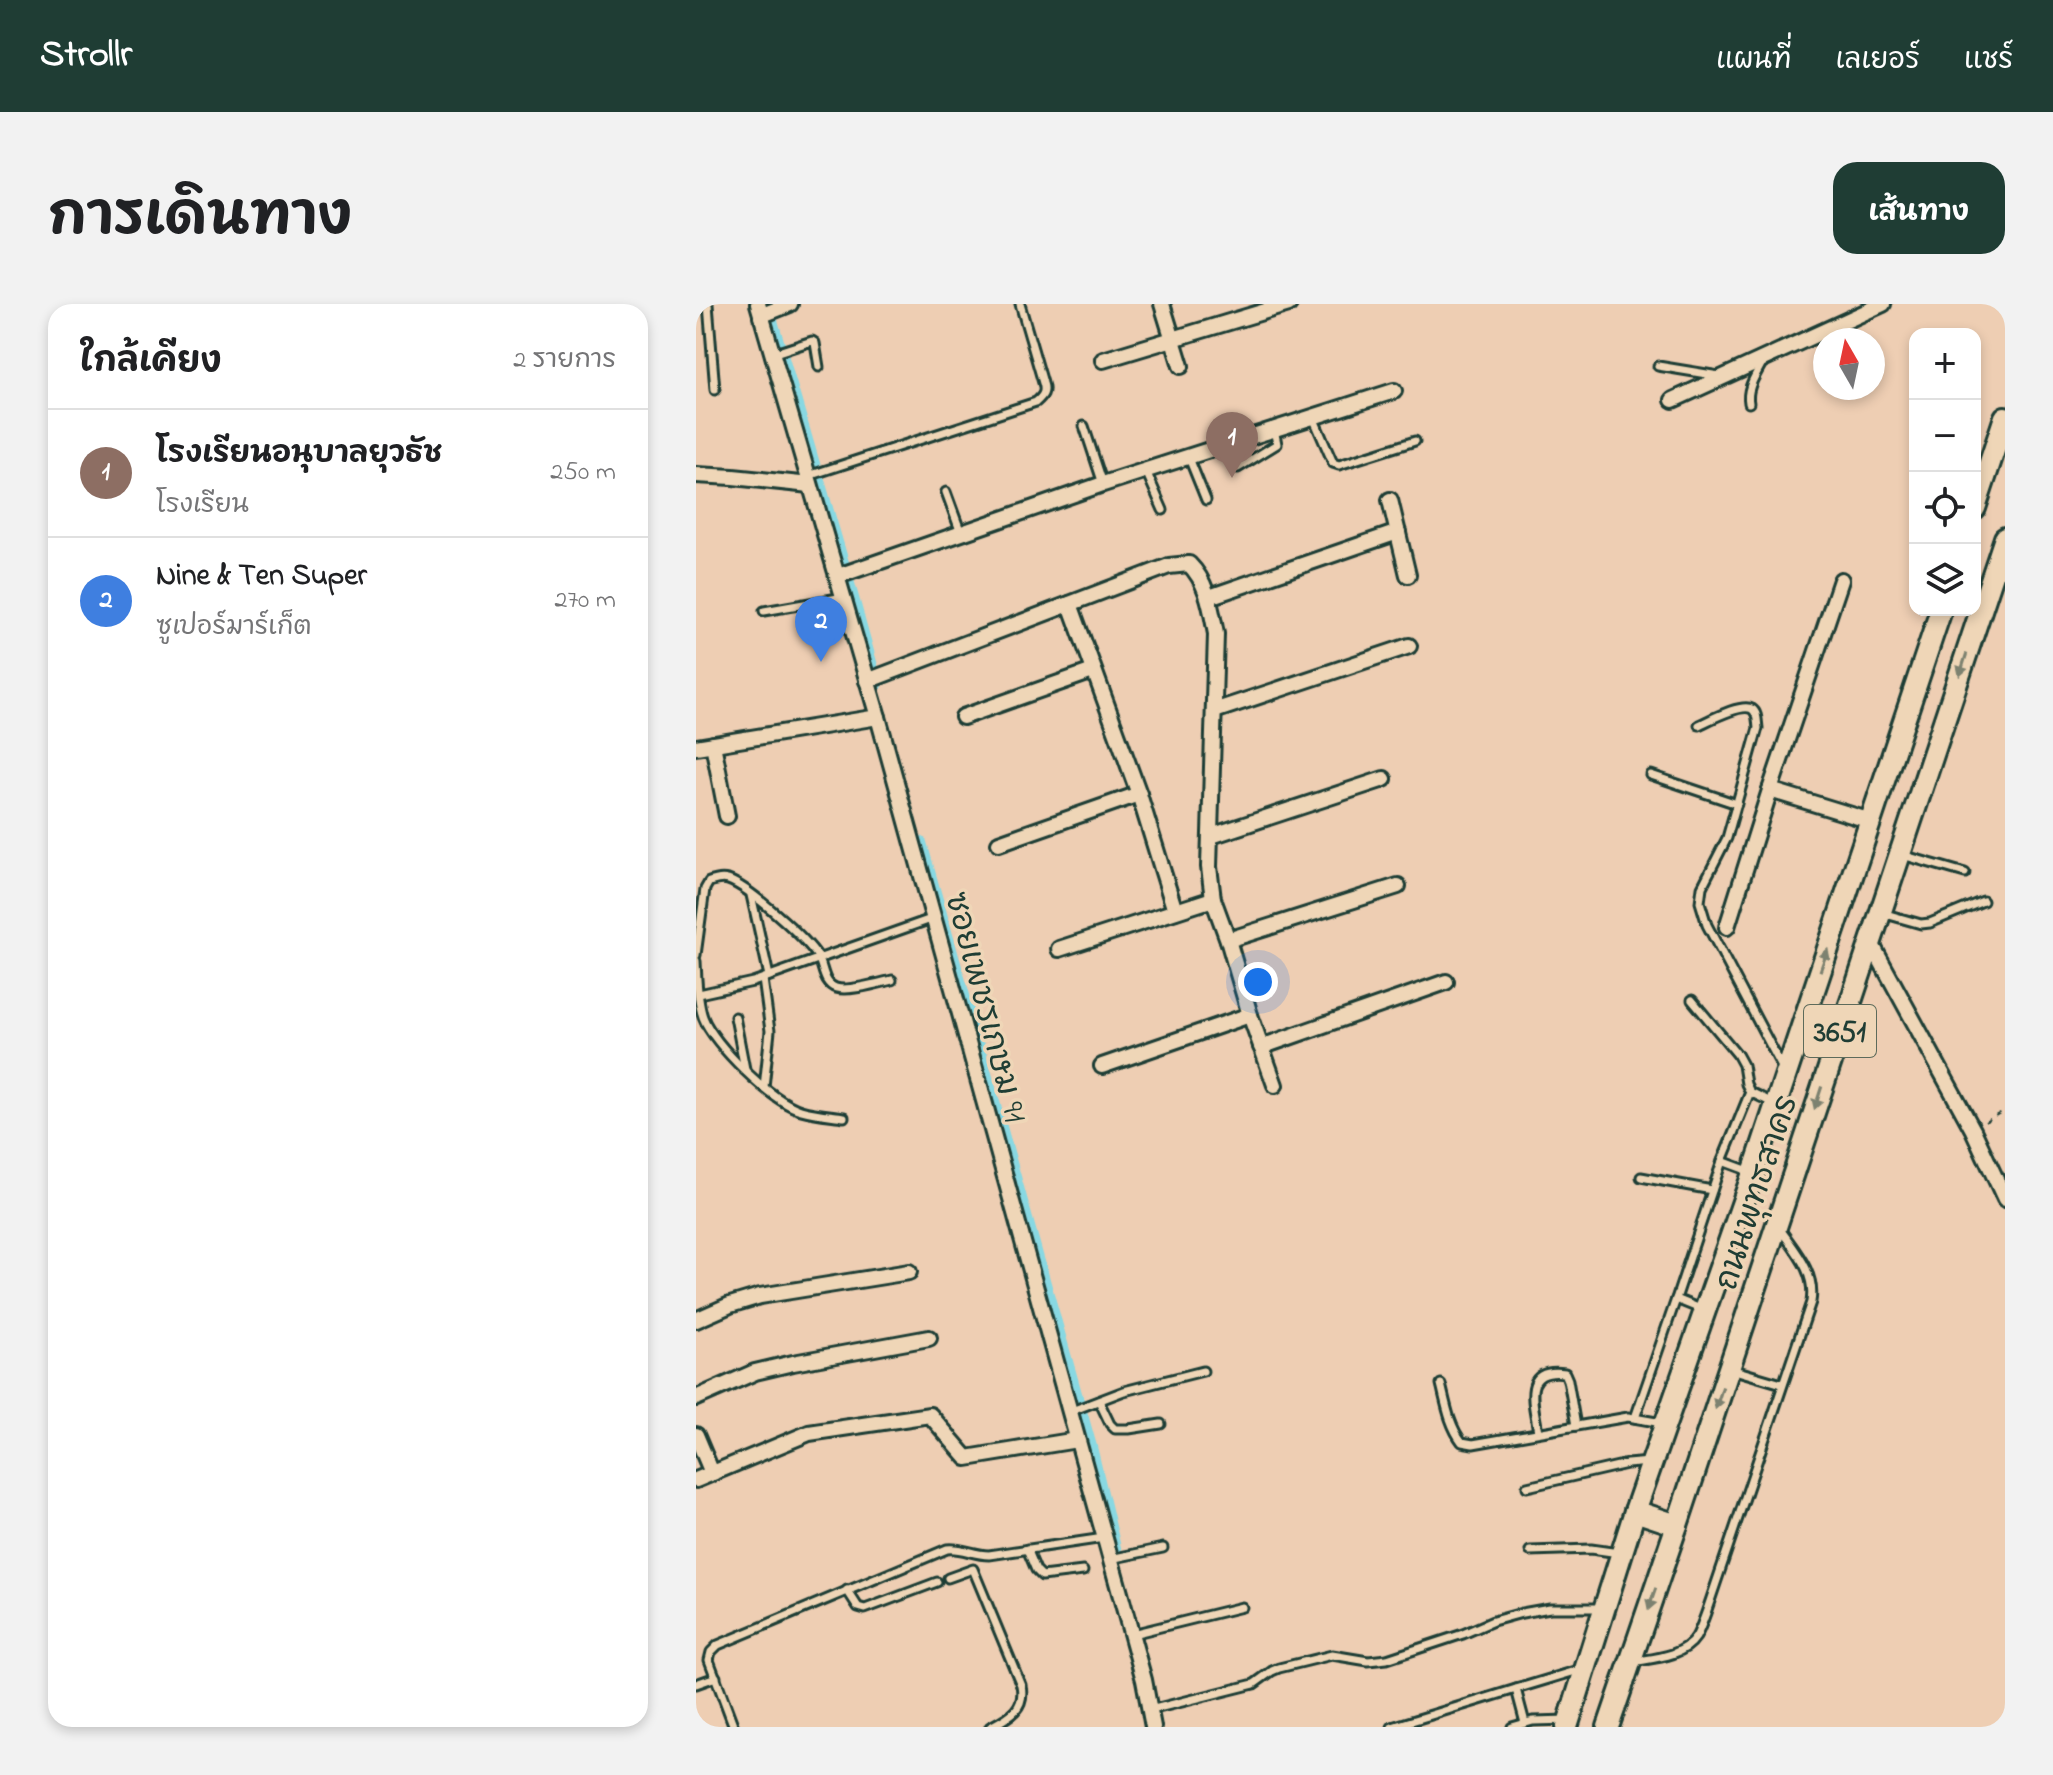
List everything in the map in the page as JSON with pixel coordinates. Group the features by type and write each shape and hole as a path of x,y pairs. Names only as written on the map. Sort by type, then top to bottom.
{"main road":[{"path":"1981,490 2005,417"},
{"name":"ถนนพุทธสาคร","path":"1608,1727 2005,538"},
{"name":"ถนนพุทธสาคร","path":"1568,1724 1635,1511 1753,1173 1939,616"},
{"path":"1635,1511 1677,1525"}],"street":[{"path":"1162,304 1181,366"},
{"path":"1103,360 1289,304"},
{"path":"1673,400 1883,304"},
{"name":"ซอยเพชรเกษม 91","path":"770,309 774,352 844,597 880,676 878,717 1075,1410 1077,1440 1104,1538 1116,1558 1156,1709 1153,1727"},
{"path":"838,576 1103,484 1394,391"},
{"path":"696,475 809,480"},
{"path":"1390,500 1408,575"},
{"path":"1209,597 1398,532"},
{"path":"880,676 1169,566 1189,564 1209,597 1216,634 1209,867 1213,899 1275,1085"},
{"path":"1727,927 1841,580"},
{"path":"1070,604 1139,794 1175,911"},
{"path":"1214,711 1409,646"},
{"path":"963,717 1093,671"},
{"path":"696,747 878,717"},
{"path":"713,744 727,816"},
{"path":"1211,836 1384,779"},
{"path":"1770,790 1871,821"},
{"path":"999,843 1139,794"},
{"path":"1228,940 1398,886"},
{"path":"1059,949 1213,899"},
{"path":"1870,941 1973,1130 2005,1199"},
{"path":"1261,1047 1446,982"},
{"path":"1102,1066 1250,1015"},
{"path":"696,1320 760,1296 909,1272"},
{"path":"696,1398 755,1372 929,1338"},
{"path":"696,1480 809,1433 930,1415 967,1458 1077,1440"},
{"path":"696,1435 712,1473"}],"lane":[{"path":"708,304 715,390"},
{"path":"809,480 1036,402 1045,389 1020,304"},
{"path":"774,352 808,342 815,343 819,367"},
{"path":"1749,403 1747,394 1765,358"},
{"path":"1658,366 1724,377"},
{"path":"1313,417 1329,457 1339,465 1415,441"},
{"path":"1084,426 1103,484"},
{"path":"1238,468 1277,444 1274,429"},
{"path":"1189,456 1206,500"},
{"path":"1146,470 1163,510"},
{"path":"946,492 961,533"},
{"path":"764,611 844,597"},
{"path":"1699,725 1739,708 1749,708 1757,717 1758,728 1727,838 1702,887 1700,902 1707,925 1786,1075"},
{"path":"1651,775 1737,804"},
{"path":"1899,855 1965,873"},
{"path":"844,1117 800,1110 786,1104 745,1069 707,1026 701,1012 696,958 705,889 709,882 727,880 751,895 799,935 819,958 827,981 833,987 841,990 892,980"},
{"path":"751,895 766,978 770,1031 764,1087"},
{"path":"1880,913 1921,924 1930,923 1983,901"},
{"path":"699,994 766,978 934,918"},
{"path":"1692,1000 1737,1054 1750,1092 1776,1105"},
{"path":"735,1017 745,1069"},
{"path":"1635,1418 1722,1161 1750,1092"},
{"path":"1722,1161 1753,1173"},
{"path":"1641,1177 1712,1190"},
{"path":"1630,1662 1674,1654 1687,1648 1696,1637 1811,1302 1813,1290 1807,1267 1776,1224"},
{"path":"1676,1299 1705,1310"},
{"path":"1729,1368 1782,1384"},
{"path":"1075,1410 1124,1391 1203,1371"},
{"path":"1538,1432 1534,1382 1539,1376 1557,1372 1565,1373 1568,1380 1576,1426"},
{"path":"1441,1384 1456,1434 1462,1442 1473,1444 1628,1417 1665,1424"},
{"path":"1097,1402 1115,1429 1161,1424"},
{"path":"1527,1487 1627,1464 1652,1462"},
{"path":"734,1727 709,1660 711,1652 718,1645 947,1549 989,1555 1104,1538"},
{"path":"1116,1558 1163,1548"},
{"path":"1027,1549 1042,1576 1083,1571"},
{"path":"1530,1551 1605,1549 1621,1554"},
{"path":"965,1551 1023,1695 1013,1714 990,1727"},
{"path":"948,1578 973,1569"},
{"path":"847,1590 858,1607 865,1609 937,1582"},
{"path":"1136,1633 1242,1607"},
{"path":"1156,1709 1239,1689 1254,1684 1279,1668 1332,1655 1376,1661 1522,1613 1550,1608 1605,1608"},
{"path":"1392,1727 1428,1720 1585,1669"},
{"path":"696,1684 716,1677"},
{"path":"1516,1689 1525,1723"},
{"path":"1512,1727 1547,1719 1568,1724"}],"path":[{"path":"1973,1130 2005,1110"}],"waterway":[{"path":"766,304 876,684"},
{"path":"920,843 1090,1447 1115,1552"}],"place":[{"name":"โรงเรียนอนุบาลยุวธัช","path":"1232,478"},
{"name":"Nine & Ten Super","path":"821,662"}]}
